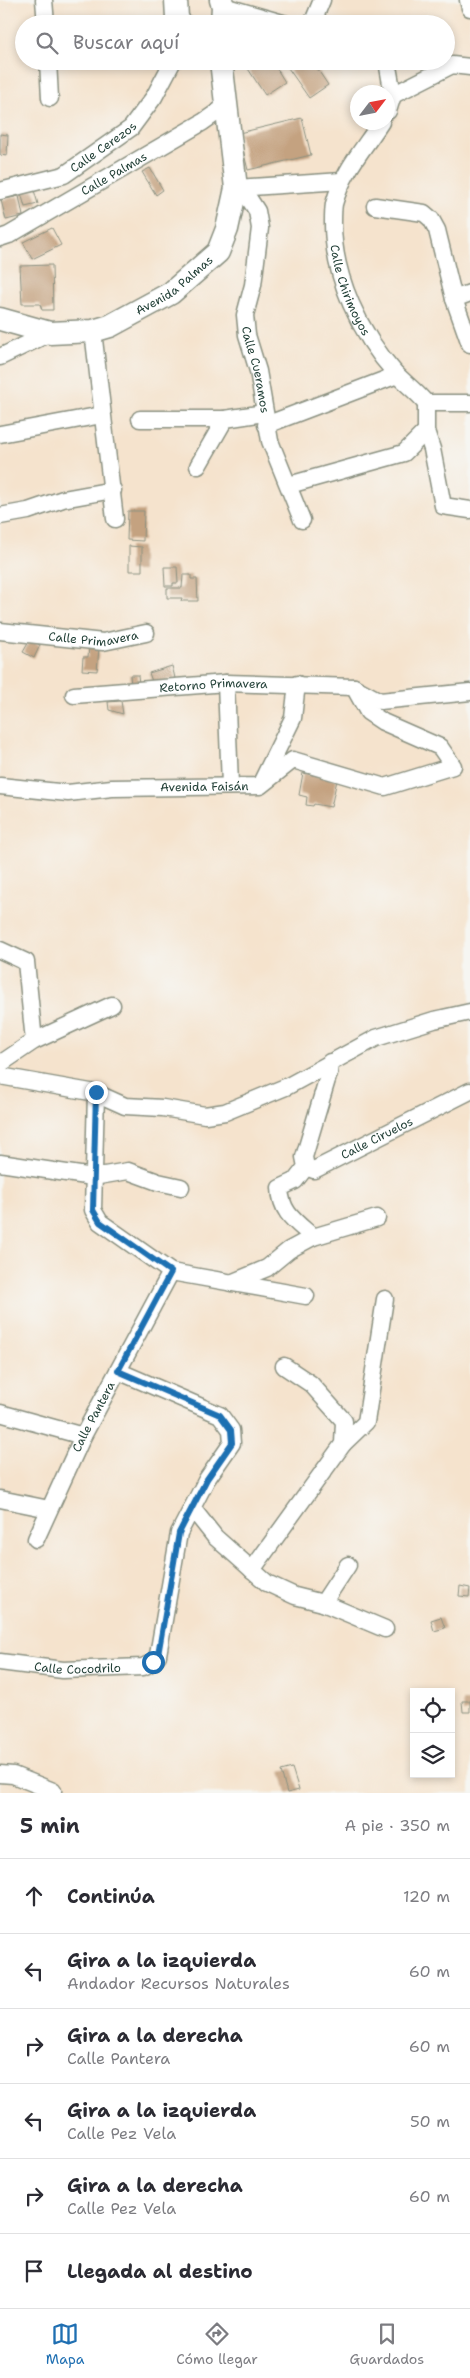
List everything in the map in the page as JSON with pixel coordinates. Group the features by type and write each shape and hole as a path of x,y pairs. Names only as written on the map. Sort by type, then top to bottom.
{"main road":[{"path":"176,0 177,15"},
{"name":"Avenida Palmas","path":"0,319 50,333 92,331 110,326 171,293 218,252 239,188 221,70"}],"street":[{"path":"44,0 45,15"},
{"path":"316,15 322,0"},
{"path":"468,0 470,8"},
{"path":"222,10 245,15"},
{"path":"455,65 470,67"},
{"path":"48,70 50,98"},
{"name":"Calle Cerezos","path":"0,190 64,175 131,128 154,96 168,70"},
{"path":"389,70 391,85"},
{"path":"395,93 442,70"},
{"name":"Calle Palmas","path":"0,238 9,235 186,132 226,106"},
{"name":"Calle Chirimoyos","path":"375,130 357,154 342,181 334,206 333,238 340,276 371,340 397,375 412,386 426,403"},
{"path":"239,188 342,181"},
{"name":"Calle Cueramos","path":"239,188 258,211 260,228 253,285 245,315 246,335 258,372 270,441 302,520"},
{"path":"375,206 424,213 431,219 437,230 454,298 470,344"},
{"path":"454,298 470,293"},
{"path":"92,331 113,490 115,519"},
{"path":"0,357 50,333"},
{"path":"140,419 265,419 397,375"},
{"path":"470,403 426,403 426,431 432,449 443,506 470,510"},
{"path":"0,434 102,415"},
{"path":"198,466 225,419"},
{"path":"289,484 404,453 426,431"},
{"path":"0,516 28,511 63,499 113,490"},
{"name":"Calle Primavera","path":"0,632 38,634 103,642 146,633"},
{"path":"226,683 230,784"},
{"name":"Retorno Primavera","path":"74,695 226,683 354,687"},
{"path":"260,786 293,718 297,684"},
{"path":"354,687 380,701 470,692"},
{"name":"Avenida Faisán","path":"0,786 68,793 112,788 230,784 260,786 293,760 385,787 453,766 440,746 383,722 368,712 354,687"},
{"path":"0,950 26,962 34,1041"},
{"path":"0,1064 34,1041 112,1005"},
{"path":"0,1076 96,1092 125,1106 163,1108 205,1115 225,1112 288,1086 376,1038 434,1020 470,1012"},
{"path":"312,1237 288,1214 281,1202 280,1188 295,1181 306,1167 304,1157 329,1073 330,1062"},
{"name":"Calle Ciruelos","path":"306,1167 314,1170 470,1091"},
{"path":"96,1092 93,1210 100,1222 171,1272 306,1296"},
{"path":"0,1163 93,1176 128,1171 158,1182 181,1186"},
{"path":"231,1282 267,1268 289,1250 312,1237 377,1218"},
{"name":"Calle Pantera","path":"36,1539 83,1436 171,1272"},
{"path":"252,1570 343,1444 366,1422 385,1299"},
{"path":"284,1366 312,1384 344,1421 343,1444"},
{"path":"118,1371 220,1415 231,1430 232,1443 207,1479 192,1508 215,1537 267,1583 295,1596 323,1603 385,1629"},
{"path":"0,1413 83,1436"},
{"path":"0,1500 49,1509"},
{"name":"Calle Cocodrilo","path":"0,1662 63,1670 144,1667 153,1662 158,1655 179,1533 192,1508"},
{"path":"323,1603 348,1565"},
{"path":"0,1774 13,1775 54,1792"}],"building":[{"path":"249,70 278,70 285,82 265,95"},
{"path":"289,70 318,70 328,85 309,98"},
{"path":"302,118 311,155 248,170 239,133"},
{"path":"0,134 8,135 7,156 0,155"},
{"path":"150,168 163,190 156,195 142,172"},
{"path":"34,190 38,204 25,207 21,193"},
{"path":"19,196 23,216 6,220 1,200"},
{"path":"52,228 61,245 32,259 23,242"},
{"path":"52,265 53,310 42,310 40,304 22,304 20,266"},
{"path":"128,511 144,511 143,541 127,540"},
{"path":"129,546 142,547 142,571 129,571"},
{"path":"164,567 177,567 178,583 173,583 173,586 165,586"},
{"path":"183,575 191,575 191,579 197,579 198,601 181,601 182,598 167,598 167,588 182,588"},
{"path":"30,640 40,645 34,658 23,652"},
{"path":"89,647 99,648 97,671 82,670 83,657 88,657"},
{"path":"172,666 175,678 153,684 149,673"},
{"path":"130,675 138,675 139,684 131,685"},
{"path":"121,701 123,714 109,710 108,702"},
{"path":"303,773 337,780 331,807 314,804 313,806 306,805 307,797 299,795"},
{"path":"460,1586 470,1588 469,1597 459,1596"},
{"path":"441,1617 445,1628 434,1631 431,1620"},
{"path":"462,1701 470,1701 470,1712 463,1712"},
{"path":"292,1768 299,1790 287,1793 281,1771"}],"route":[{"path":"96,1092 93,1210 100,1222 171,1272 118,1371 220,1415 231,1430 232,1443 207,1479 179,1533 158,1655 153,1662"}]}
